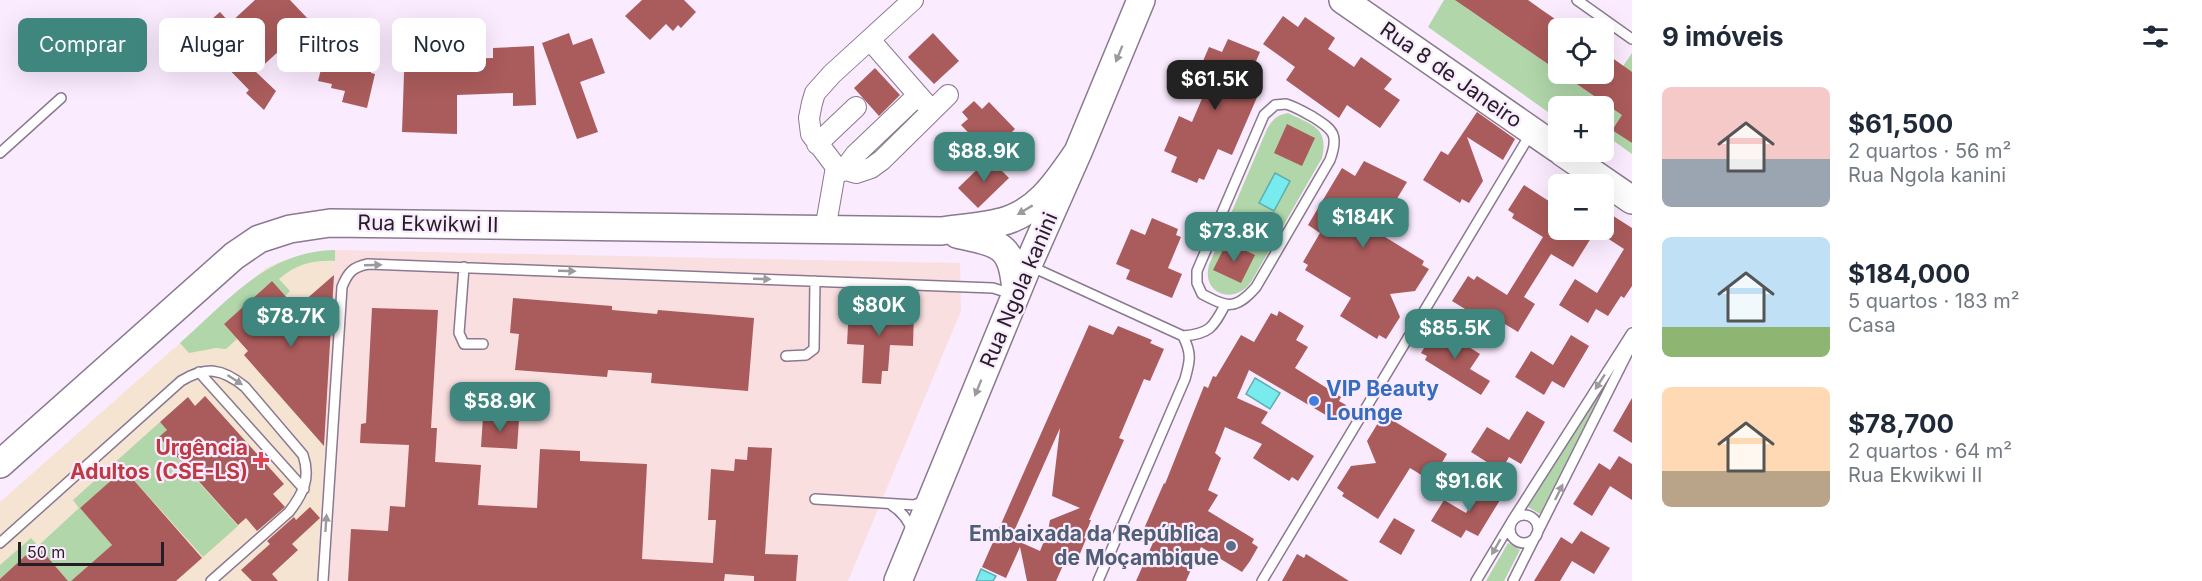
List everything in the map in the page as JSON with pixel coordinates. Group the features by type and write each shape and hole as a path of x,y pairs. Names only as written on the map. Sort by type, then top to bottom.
{"street":[{"path":"913,0 832,74 815,93 809,118 811,134 840,169 856,173 871,168 948,95"},
{"name":"Rua Ngola kanini","path":"898,581 1028,265 1142,0"},
{"name":"Rua 8 de Janeiro","path":"1359,7 1548,142"},
{"path":"870,40 932,111"},
{"path":"825,230 840,169 918,95"},
{"path":"817,144 856,107"},
{"name":"Rua Ekwikwi II","path":"0,464 234,256 259,239 290,229 330,223 941,231 1000,222 1020,214 1039,202 1053,188 1078,153"},
{"name":"Rua 8 de Janeiro","path":"1577,162 1632,200"},
{"name":"Rua Ekwikwi II","path":"941,231 992,242 1002,248 1014,266 1016,296"}],"lane":[{"path":"1577,0 1632,39"},
{"path":"0,153 61,98"},
{"path":"1287,104 1329,127 1333,135 1334,148 1330,160 1256,287 1248,296 1235,304 1225,305 1202,294 1197,283 1197,271 1264,115 1275,105 1287,104"},
{"path":"1262,581 1533,131"},
{"path":"322,581 342,287 355,266 368,264 464,267 993,288 1016,296"},
{"path":"1028,265 1183,336 1200,334 1214,326 1225,305"},
{"path":"464,267 459,333 464,344 483,344"},
{"path":"786,356 806,355 814,348 815,281"},
{"path":"1476,581 1632,333"},
{"path":"1098,581 1185,379 1190,362 1190,352 1183,336"},
{"path":"1513,581 1632,344"},
{"path":"0,543 181,381 206,370 234,378 245,387 303,455 308,467 304,489 294,505 211,581"},
{"path":"199,372 304,489"},
{"path":"815,499 914,505 926,500 936,492"},
{"path":"890,504 910,523 912,535 910,552"},
{"path":"1519,515 1532,516 1539,528 1536,537 1528,543 1514,539 1510,531 1512,521 1519,515"}],"shaded area":[{"path":"335,250 960,263 961,311 848,581 317,581"},
{"path":"335,250 317,581 0,581 0,502 266,268 284,260"}],"green space":[{"path":"1444,0 1470,0 1465,7 1548,64 1548,84 1577,84 1594,96 1548,96 1548,112 1428,27"},
{"path":"1632,53 1632,102 1614,126 1614,96 1603,96 1611,84 1614,84 1614,79"},
{"path":"1288,113 1311,124 1321,133 1324,148 1322,158 1251,282 1237,293 1229,295 1221,293 1210,284 1209,265 1267,129 1276,118"},
{"path":"1614,130 1632,143 1632,154 1614,141"},
{"path":"335,250 335,261 305,264 279,279 290,291 285,296 272,281 224,324 237,339 226,349 216,348 189,353 180,343 232,295 269,269 289,259"},
{"path":"1609,377 1540,514 1528,507"},
{"path":"160,422 167,430 159,438 238,526 203,557 124,469 80,508 112,545 71,581 68,581 37,546 0,579 0,565 31,538 38,546 79,508 73,500"},
{"path":"1508,543 1520,550 1504,581 1486,581"}],"water":[{"path":"1275,173 1290,181 1274,211 1259,203"},
{"path":"1255,378 1280,393 1270,409 1246,394"},
{"path":"981,569 996,576 993,581 976,581"}],"building":[{"path":"255,0 290,0 307,18 277,18 277,53 265,64 265,18 235,18"},
{"path":"642,0 684,0 696,12 681,28 678,25 673,31 666,24 650,40 625,16"},
{"path":"1455,0 1528,0 1554,18 1548,18 1548,64"},
{"path":"220,12 225,18 213,18"},
{"path":"1283,16 1298,27 1305,17 1335,38 1328,49 1354,67 1361,57 1392,79 1384,89 1400,100 1380,128 1347,105 1339,118 1286,80 1295,67 1263,44"},
{"path":"569,33 573,45 592,38 605,73 580,82 598,132 577,139 542,43"},
{"path":"933,33 959,61 934,84 908,57"},
{"path":"1228,39 1260,52 1244,89 1258,95 1232,155 1218,149 1204,180 1199,178 1197,183 1171,172 1177,157 1164,151 1179,116 1192,122 1207,87 1194,82 1209,47 1222,52"},
{"path":"534,46 536,105 513,106 513,93 457,95 457,134 402,132 404,72 486,72 486,58 493,58 493,48"},
{"path":"1614,59 1632,72 1632,143 1614,131 1614,127 1622,115 1614,110 1614,96 1594,96 1577,84 1614,84"},
{"path":"875,68 900,95 879,116 854,88"},
{"path":"232,72 256,72 276,91 264,110 246,93 249,90"},
{"path":"320,72 371,72 375,74 367,108 342,102 345,91 331,88 332,84 318,81"},
{"path":"974,101 982,109 989,102 1015,129 989,154 961,125 968,119 962,112"},
{"path":"1477,112 1515,139 1503,160 1467,137 1483,181 1469,203 1462,199 1460,203 1423,180 1441,151 1448,155"},
{"path":"1287,124 1315,138 1302,166 1274,153"},
{"path":"989,158 1009,178 978,208 958,188"},
{"path":"1364,161 1407,182 1377,232 1424,261 1422,265 1429,269 1415,291 1390,294 1400,317 1386,339 1379,335 1377,339 1340,316 1351,298 1305,270 1308,265 1303,262 1320,233 1308,225 1342,168 1355,176"},
{"path":"1524,185 1548,201 1548,240 1590,240 1573,267 1551,254 1524,297 1535,304 1518,332 1500,321 1496,328 1452,301 1468,276 1474,280 1477,276 1507,295 1543,237 1512,218 1514,214 1508,210"},
{"path":"1614,216 1632,228 1632,286 1624,298 1621,296 1608,316 1596,309 1588,323 1559,305 1575,279 1597,293 1624,249 1610,240 1614,240"},
{"path":"1152,218 1178,229 1176,235 1181,237 1168,268 1182,274 1172,298 1126,279 1130,270 1116,264 1131,229 1145,235"},
{"path":"1227,242 1255,255 1241,283 1213,270"},
{"path":"334,275 324,446 244,355 248,351 224,324 272,281 296,308"},
{"path":"513,298 612,306 612,310 657,314 658,310 754,318 748,391 651,383 652,373 608,370 607,377 515,370 519,334 510,333"},
{"path":"849,307 914,310 913,346 890,345 888,371 882,371 881,384 862,383 864,345 847,344"},
{"path":"372,308 438,310 431,428 437,428 435,462 481,465 478,505 537,508 540,449 580,451 580,461 647,464 642,559 713,563 716,520 708,520 711,469 734,471 735,459 747,460 748,447 772,448 765,554 798,555 796,581 754,581 754,576 725,574 724,581 348,581 351,529 388,531 390,506 405,507 409,445 360,443 361,424 366,423"},
{"path":"1279,311 1304,326 1296,340 1308,347 1295,368 1341,397 1339,401 1346,405 1336,421 1249,370 1237,398 1268,412 1261,423 1314,456 1298,481 1292,477 1289,481 1253,458 1262,444 1225,427 1215,453 1221,458 1208,490 1218,495 1208,511 1254,539 1252,543 1258,547 1250,561 1242,572 1201,547 1186,581 1136,581 1156,536 1143,531 1165,484 1204,386 1208,388 1213,376 1216,377 1241,335 1254,342 1271,313 1277,316"},
{"path":"1089,325 1113,335 1118,326 1152,340 1150,343 1164,349 1150,381 1144,379 1119,438 1124,440 1089,520 1091,520 1084,538 1086,539 1079,556 1069,552 1056,581 1027,581 1020,547 1006,578 982,567","holes":["1060,428 1052,496 1080,508 1050,520 1040,551 1011,538"]},
{"path":"1437,327 1480,354 1470,369 1490,381 1481,395 1425,360 1427,356 1421,353"},
{"path":"1571,335 1589,346 1564,388 1552,381 1544,395 1515,377 1531,351 1553,365"},
{"path":"205,396 284,484 273,494 285,507 257,531 246,518 238,525 159,437 167,430 160,422 188,397 195,406"},
{"path":"1632,398 1632,443 1613,431"},
{"path":"1527,411 1545,422 1521,464 1509,457 1501,471 1471,452 1487,427 1509,440"},
{"path":"483,417 519,420 517,449 481,447"},
{"path":"1381,418 1387,422 1389,418 1447,454 1431,481 1410,468 1378,519 1342,496 1344,493 1337,488 1351,466 1376,463 1367,441"},
{"path":"1619,456 1632,464 1632,500 1610,486 1592,516 1573,504 1599,463 1610,470"},
{"path":"124,469 202,558 176,581 71,581 112,545 80,508"},
{"path":"1484,483 1503,495 1478,536 1466,530 1461,538 1431,521 1444,500 1466,513"},
{"path":"310,507 320,518 292,544 298,550 272,574 278,581 252,581 241,570 270,544 267,541 294,517 296,520"},
{"path":"1394,518 1415,530 1401,555 1379,542"},
{"path":"1581,531 1610,548 1594,574 1572,561 1560,581 1534,581 1561,537 1572,544"},
{"path":"37,545 68,581 0,581 0,579"},
{"path":"1297,554 1304,558 1306,554 1349,581 1282,581"}],"place":[{"name":"VIP Beauty Lounge","path":"1314,401"},
{"name":"Urgência Adultos (CSE-LS)","path":"261,460"},
{"name":"Embaixada da República de Moçambique","path":"1231,546"}]}
